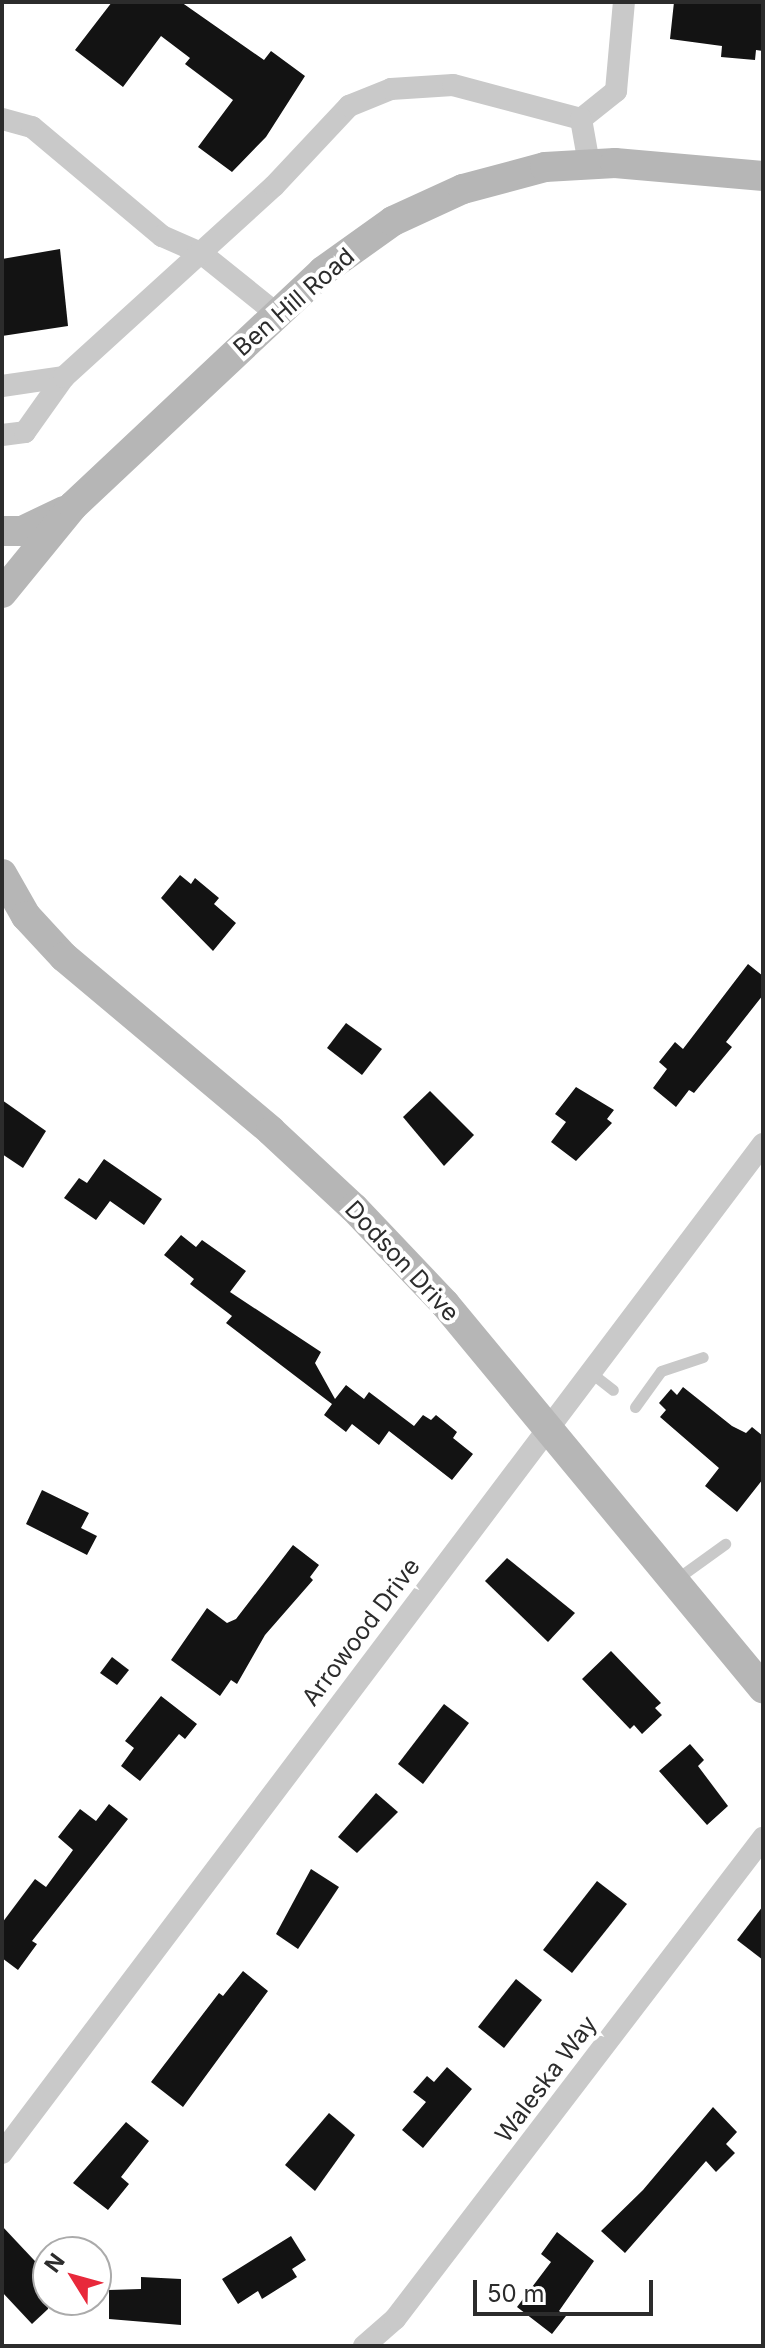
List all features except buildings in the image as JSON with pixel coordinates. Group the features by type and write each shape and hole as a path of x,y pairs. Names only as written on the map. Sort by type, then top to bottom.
{"street":[{"path":"581,119 616,91 624,2"},
{"path":"2,435 25,432 64,377 201,253 349,106 391,89 453,85 581,119"},
{"path":"2,119 32,127 162,236 201,253 277,314"},
{"path":"581,119 589,164"},
{"name":"Ben Hill Road","path":"2,593 73,506 323,271 393,221 463,189 545,167 589,164 763,176"},
{"path":"2,386 64,377"},
{"path":"2,531 22,531 73,506"},
{"name":"Dodson Drive","path":"2,874 26,916 64,957 354,1208 445,1304 763,1688"},
{"name":"Arrowood Drive","path":"2,2153 763,1144"},
{"name":"Waleska Way","path":"364,2346 395,2319 763,1838"}],"lane":[{"path":"635,1407 661,1371 703,1357"},
{"path":"590,1372 613,1390"},
{"path":"674,1580 725,1544"}]}
